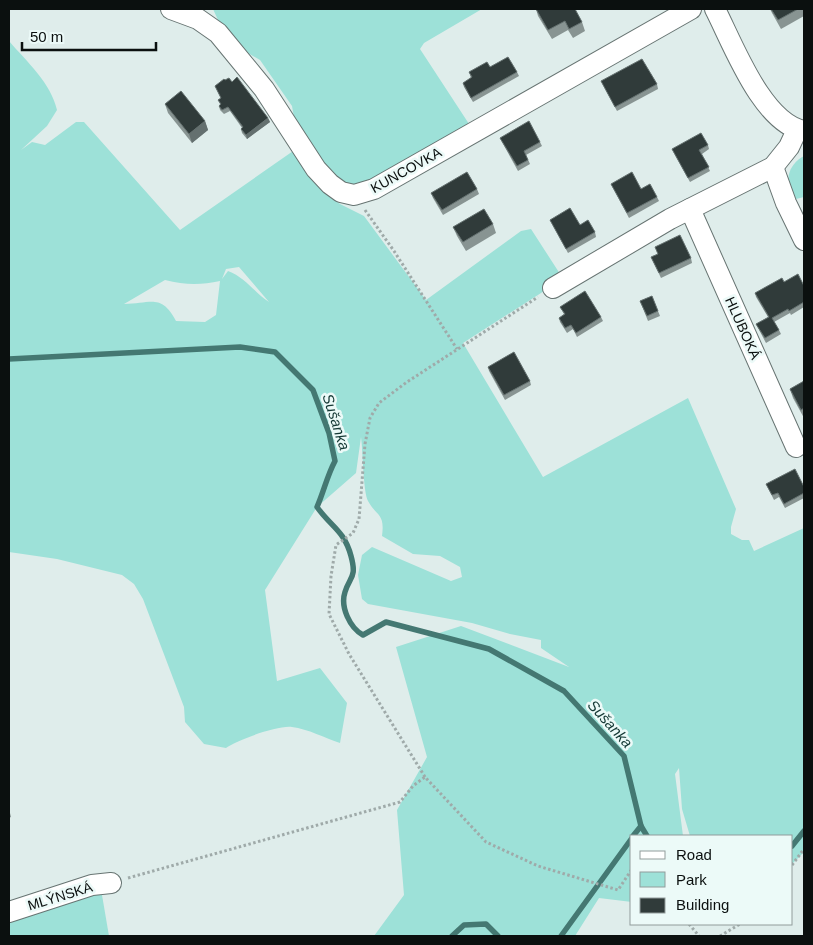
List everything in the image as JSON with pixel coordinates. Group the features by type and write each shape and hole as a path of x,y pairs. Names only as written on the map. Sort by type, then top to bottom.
{"street":[{"name":"KUNCOVKA","path":"171,9 198,19 218,33 264,89 316,169 340,192 354,195 374,189 692,9"},
{"path":"553,288 690,209 773,167 801,130 784,124 764,100 716,9"},
{"path":"773,167 786,203 804,240"},
{"name":"HLUBOKÁ","path":"690,209 796,447"},
{"name":"MLÝNSKÁ","path":"9,912 92,886 111,883"}],"path":[{"path":"354,195 394,251 457,350"},
{"path":"553,288 379,402 370,418 365,444 359,519 353,533 336,545 331,576 329,614 349,654 426,777 486,842 538,866 572,878 618,890 630,872"},
{"path":"111,883 400,802 413,786 426,777"},
{"path":"793,864 804,849"},
{"path":"690,925 699,936"},
{"path":"720,936 738,925"}],"green space":[{"path":"213,9 482,9 424,43 420,49 471,127 362,186 334,180 295,123 292,106 260,60 246,52 218,20"},
{"path":"9,41 44,82 57,110 47,126 21,150 32,142 45,145 76,122 84,122 180,230 296,149 320,189 340,204 364,216 426,300 521,231 531,229 562,277 555,284 463,343 543,477 688,398 736,509 731,534 742,540 749,540 754,551 804,528 804,852 793,863 793,835 690,835 682,809 679,768 675,774 683,835 630,835 630,902 599,898 575,936 374,936 404,895 397,810 427,757 396,647 461,626 569,667 541,648 541,640 510,634 472,623 368,604 362,599 358,575 362,555 372,547 451,581 462,577 460,567 440,556 413,554 382,536 383,529 380,516 371,506 366,496 361,437 356,473 317,507 265,590 277,681 320,668 347,703 340,743 304,730 286,727 258,734 226,748 204,744 185,722 184,707 143,599 134,584 122,575 57,559 9,552","holes":["239,267 269,302 245,281 228,271 222,279 226,269","165,280 193,284 220,281 216,315 205,322 176,321 171,312 160,303 124,304"]},
{"path":"804,156 804,197 796,199 789,187 789,175 794,164"},
{"path":"85,888 102,895 109,936 9,936 9,912"}],"building":[{"path":"536,9 575,9 582,22 569,29 565,21 548,30"},
{"path":"771,9 798,9 778,20"},
{"path":"508,57 517,72 471,98 463,83 472,77 469,72 487,62 490,67"},
{"path":"642,59 657,84 615,107 601,81"},
{"path":"237,77 268,118 246,135 241,129 243,127 228,107 222,110 219,106 221,104 218,100 221,98 215,86 224,79 229,78 232,82"},
{"path":"181,91 205,121 189,134 165,104"},
{"path":"529,121 540,142 524,151 528,160 517,166 500,138"},
{"path":"701,133 708,145 699,150 709,167 688,178 672,149"},
{"path":"467,172 477,189 442,210 431,193"},
{"path":"632,172 641,189 650,184 657,197 627,213 611,184"},
{"path":"570,208 580,225 588,220 595,232 566,249 550,220"},
{"path":"484,209 493,224 463,242 453,227"},
{"path":"680,235 691,258 659,273 651,257 658,254 655,247"},
{"path":"798,274 804,286 804,302 772,318 779,330 765,338 756,324 769,317 755,293 782,278 784,282"},
{"path":"585,291 601,317 576,333 571,325 565,328 559,318 565,314 560,307"},
{"path":"652,296 658,311 647,316 640,301"},
{"path":"514,352 530,381 504,395 488,367"},
{"path":"804,381 804,408 801,410 790,389"},
{"path":"795,469 804,487 804,493 784,504 778,493 772,495 766,484"}],"waterway":[{"name":"Sušanka","path":"9,359 240,347 275,352 313,390 329,433 335,461 317,507 341,534 351,556 353,573 344,598 345,610 350,622 363,635 386,622 489,649 564,691 624,756 641,826 634,835"},
{"path":"641,826 646,835"},
{"path":"793,845 804,831"},
{"name":"Sušanka","path":"561,936 630,841"},
{"name":"Sušanka","path":"452,936 464,925 486,924 498,936"}]}
